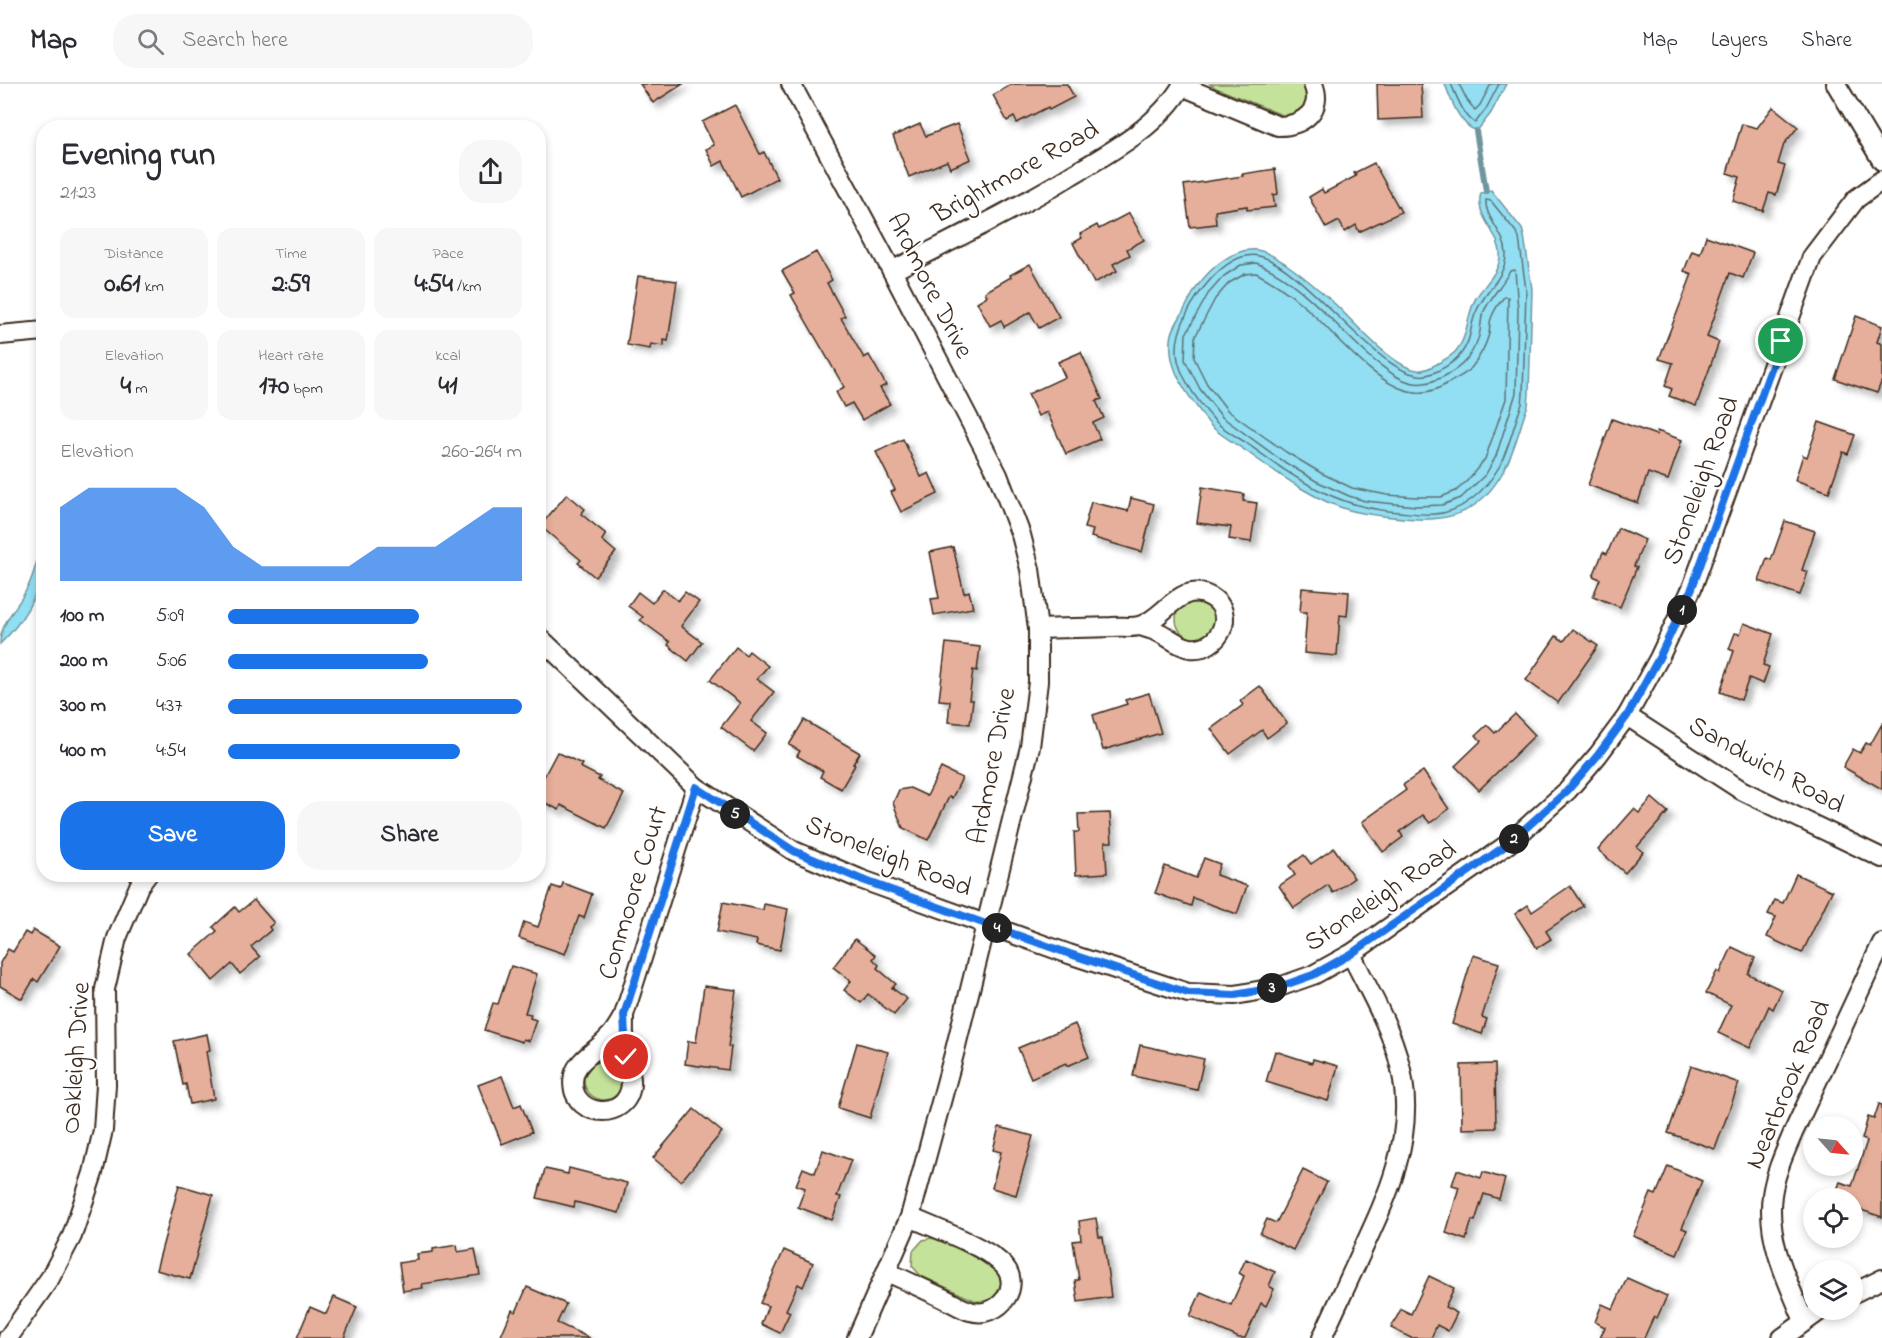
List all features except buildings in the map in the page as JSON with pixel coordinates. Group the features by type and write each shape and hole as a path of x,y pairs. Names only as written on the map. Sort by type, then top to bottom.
{"street":[{"name":"Ardmore Drive","path":"791,84 998,475 1021,535 1030,569 1038,629 1038,682 1030,747 986,924 910,1217 857,1338"},
{"path":"1182,85 1278,126 1291,126 1302,122 1311,112 1316,100 1313,84"},
{"path":"1836,84 1882,161"},
{"name":"Brightmore Road","path":"892,272 1038,195 1127,141 1163,110 1182,85"},
{"name":"Stoneleigh Road","path":"546,644 696,787 794,851 860,879 1188,993 1235,995 1279,987 1313,975 1351,954 1508,844 1568,790 1598,755 1627,716 1659,658 1692,588 1812,257 1856,200 1882,180"},
{"path":"0,335 36,332"},
{"path":"1038,629 1140,626"},
{"name":"Sandwich Road","path":"1627,716 1741,790 1882,858"},
{"name":"Conmoore Court","path":"624,1015 624,1039 632,1085 626,1099 617,1108 600,1112 584,1106 574,1093 574,1074 585,1058 611,1035 624,1015 696,787"},
{"name":"Oakleigh Drive","path":"8,1338 50,1278 72,1236 93,1173 103,1130 106,1085 105,989 117,938 142,882"},
{"name":"Nearbrook Road","path":"1804,1321 1781,1264 1772,1234 1770,1214 1772,1193 1781,1161 1793,1133 1882,943"},
{"path":"1322,1338 1387,1197 1402,1146 1403,1081 1392,1037 1351,954"},
{"path":"887,1272 971,1311 989,1312 1003,1304 1011,1288 1010,1276 1003,1264 988,1253 910,1217"},
{"path":"1863,1288 1882,1279"},
{"path":"1782,1338 1804,1321"}],"green space":[{"path":"1210,84 1305,84 1309,95 1300,111 1292,115 1282,115"},
{"path":"1196,599 1210,605 1216,619 1210,633 1196,639 1182,633 1176,619 1182,605"},
{"path":"604,1060 612,1061 618,1066 623,1072 623,1088 618,1094 612,1099 604,1100 596,1099 590,1094 585,1088 584,1080 585,1072 590,1066 596,1061"},
{"path":"931,1238 971,1253 992,1266 999,1274 1001,1283 995,1296 988,1300 976,1301 921,1276 912,1266 913,1251 923,1240"}],"water":[{"path":"1445,84 1506,84 1491,113 1477,131 1461,118"},
{"path":"1491,190 1522,229 1532,289 1528,405 1508,462 1485,497 1462,512 1434,519 1402,518 1349,510 1313,495 1213,428 1180,382 1173,363 1171,344 1174,328 1195,290 1220,262 1241,251 1249,250 1261,251 1272,256 1317,288 1385,353 1407,367 1425,370 1450,356 1460,346 1476,298 1498,265 1500,252 1498,244 1483,216 1480,201 1481,193"},
{"path":"36,563 34,597 22,618 0,644 7,620 32,576"}],"waterway":[{"path":"1476,131 1486,191"}],"route":[{"path":"626,1057 624,1015 696,787 794,851 860,879 1070,954 1188,993 1235,995 1279,987 1313,975 1351,954 1508,844 1568,790 1627,716 1659,658 1692,588 1781,341"}]}
